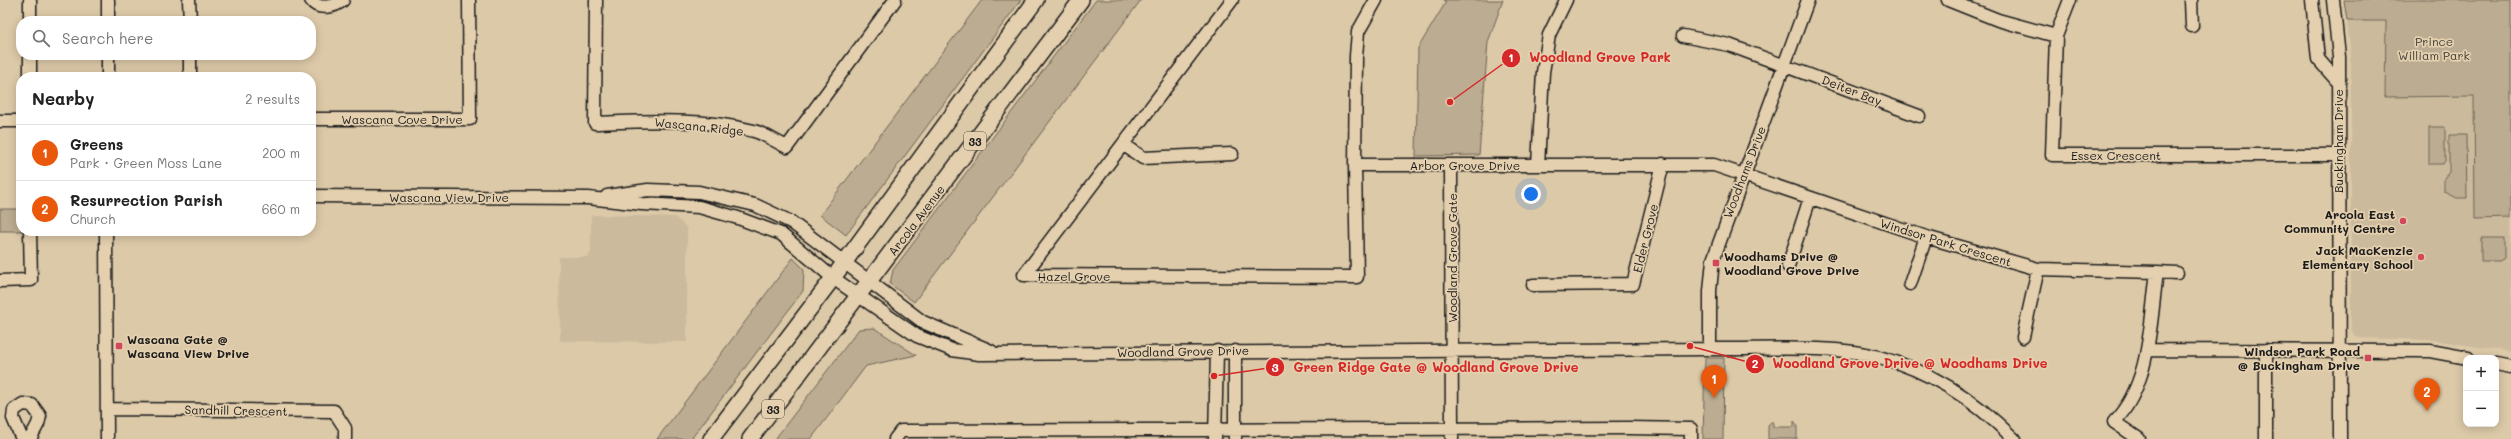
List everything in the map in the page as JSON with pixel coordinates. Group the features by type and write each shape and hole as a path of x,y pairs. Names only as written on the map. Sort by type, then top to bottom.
{"main road":[{"name":"33","path":"711,439 833,278 1036,0"},
{"name":"Arcola Avenue","path":"750,439 1081,0"}],"street":[{"path":"30,0 30,16"},
{"path":"108,0 108,16"},
{"path":"189,0 190,16"},
{"path":"311,0 321,6 333,6 343,0"},
{"name":"Wascana Cove Drive","path":"316,119 470,119 469,0"},
{"name":"Wascana Ridge","path":"596,0 595,123 649,121 707,124 755,131 787,147 895,0"},
{"name":"Hazel Grove","path":"1232,0 1024,275 1357,278 1355,165"},
{"path":"1355,165 1356,56 1358,32 1376,0"},
{"path":"1538,165 1543,72 1549,35 1566,0"},
{"name":"Woodhams Drive","path":"1710,349 1710,290 1713,260 1808,0"},
{"path":"1948,0 1998,20 2056,36"},
{"name":"Essex Crescent","path":"2070,0 2056,36 2052,155 2338,155"},
{"path":"2191,0 2192,26"},
{"name":"Buckingham Drive","path":"2312,0 2318,59 2339,83"},
{"name":"Buckingham Drive","path":"2333,0 2339,57 2338,155 2340,439"},
{"name":"Deiter Bay","path":"1682,36 1729,45 1784,64 1919,116"},
{"path":"30,60 30,72"},
{"path":"108,60 108,72"},
{"path":"190,60 190,72"},
{"path":"0,121 16,121"},
{"path":"1123,144 1143,158 1232,154"},
{"name":"Elder Grove","path":"1534,285 1634,284 1663,164"},
{"name":"Arbor Grove Drive","path":"1355,165 1714,165 1743,175"},
{"name":"Woodland Grove Gate","path":"1451,165 1452,434"},
{"name":"Windsor Park Crescent","path":"1743,175 1926,238 2038,269 2177,273"},
{"name":"Wascana View Drive","path":"588,198 648,190 699,192 755,205 791,222 843,264 869,282"},
{"name":"Wascana View Drive","path":"316,196 588,198 642,204 699,207 738,218 781,234 833,278 859,296"},
{"path":"1788,266 1810,198"},
{"path":"0,281 30,280 30,236"},
{"path":"106,236 107,439"},
{"path":"1910,284 1926,238"},
{"path":"2023,337 2038,269"},
{"path":"2139,439 2114,422 2127,408 2135,393 2147,350 2157,272"},
{"name":"Woodland Grove Drive","path":"869,282 923,322 999,354"},
{"name":"Woodland Grove Drive","path":"859,296 917,336 945,347 979,354 1235,350 1829,350 1878,357 1923,372 1959,392 2014,439"},
{"path":"1235,350 1235,435"},
{"path":"2147,350 2430,351 2463,357"},
{"path":"2266,350 2266,439"},
{"path":"1215,434 1217,351"},
{"path":"2499,365 2511,367"},
{"path":"22,439 13,418 14,410 23,404 32,405 40,416 38,424 30,439"},
{"name":"Sandhill Crescent","path":"107,409 334,411 345,428 345,439"},
{"path":"895,439 901,431 1235,435 1452,434 1691,429 1691,439"}],"shaded area":[{"path":"2347,21 2386,21 2385,97 2474,96 2475,218 2511,218 2511,352 2433,340 2361,338 2355,336 2351,329 2351,56"},
{"path":"591,215 675,217 687,228 687,342 560,341 559,257 588,257 591,252"}],"green space":[{"path":"982,0 1021,0 846,235 820,215"},
{"path":"1096,0 1141,0 914,302 890,284 893,270"},
{"path":"1443,0 1503,0 1488,42 1479,155 1416,156 1418,48 1446,2"},
{"name":"Prince William Park","path":"2344,0 2511,0 2511,218 2475,219 2474,96 2385,97 2386,21 2347,21"},
{"path":"2429,127 2445,127 2445,161 2443,164 2429,164"},
{"path":"2449,135 2466,135 2467,198 2456,198 2444,192 2444,178 2449,172"},
{"path":"0,209 16,209 16,231 0,231"},
{"path":"2481,238 2505,238 2505,257 2501,261 2481,261"},
{"path":"793,258 804,269 803,291 691,439 657,439"},
{"path":"874,328 916,355 866,366 811,439 775,439 859,329"},
{"path":"1705,358 1724,358 1723,439 1703,439"},
{"path":"1794,421 1797,425 1797,439 1768,439 1768,425 1771,422 1773,422 1773,427 1794,427"}],"place":[{"name":"Woodland Grove Park","path":"1450,102"},
{"name":"Arcola East Community Centre","path":"2403,221"},
{"name":"Jack MacKenzie Elementary School","path":"2421,257"},
{"name":"Woodhams Drive @ Woodland Grove Drive","path":"1716,263"},
{"name":"Wascana Gate @ Wascana View Drive","path":"119,346"},
{"name":"Woodland Grove Drive @ Woodhams Drive","path":"1690,346"},
{"name":"Windsor Park Road @ Buckingham Drive","path":"2368,358"},
{"name":"Green Ridge Gate @ Woodland Grove Drive","path":"1214,376"},
{"name":"Greens","path":"1714,398"},
{"name":"Resurrection Parish","path":"2427,411"}]}
